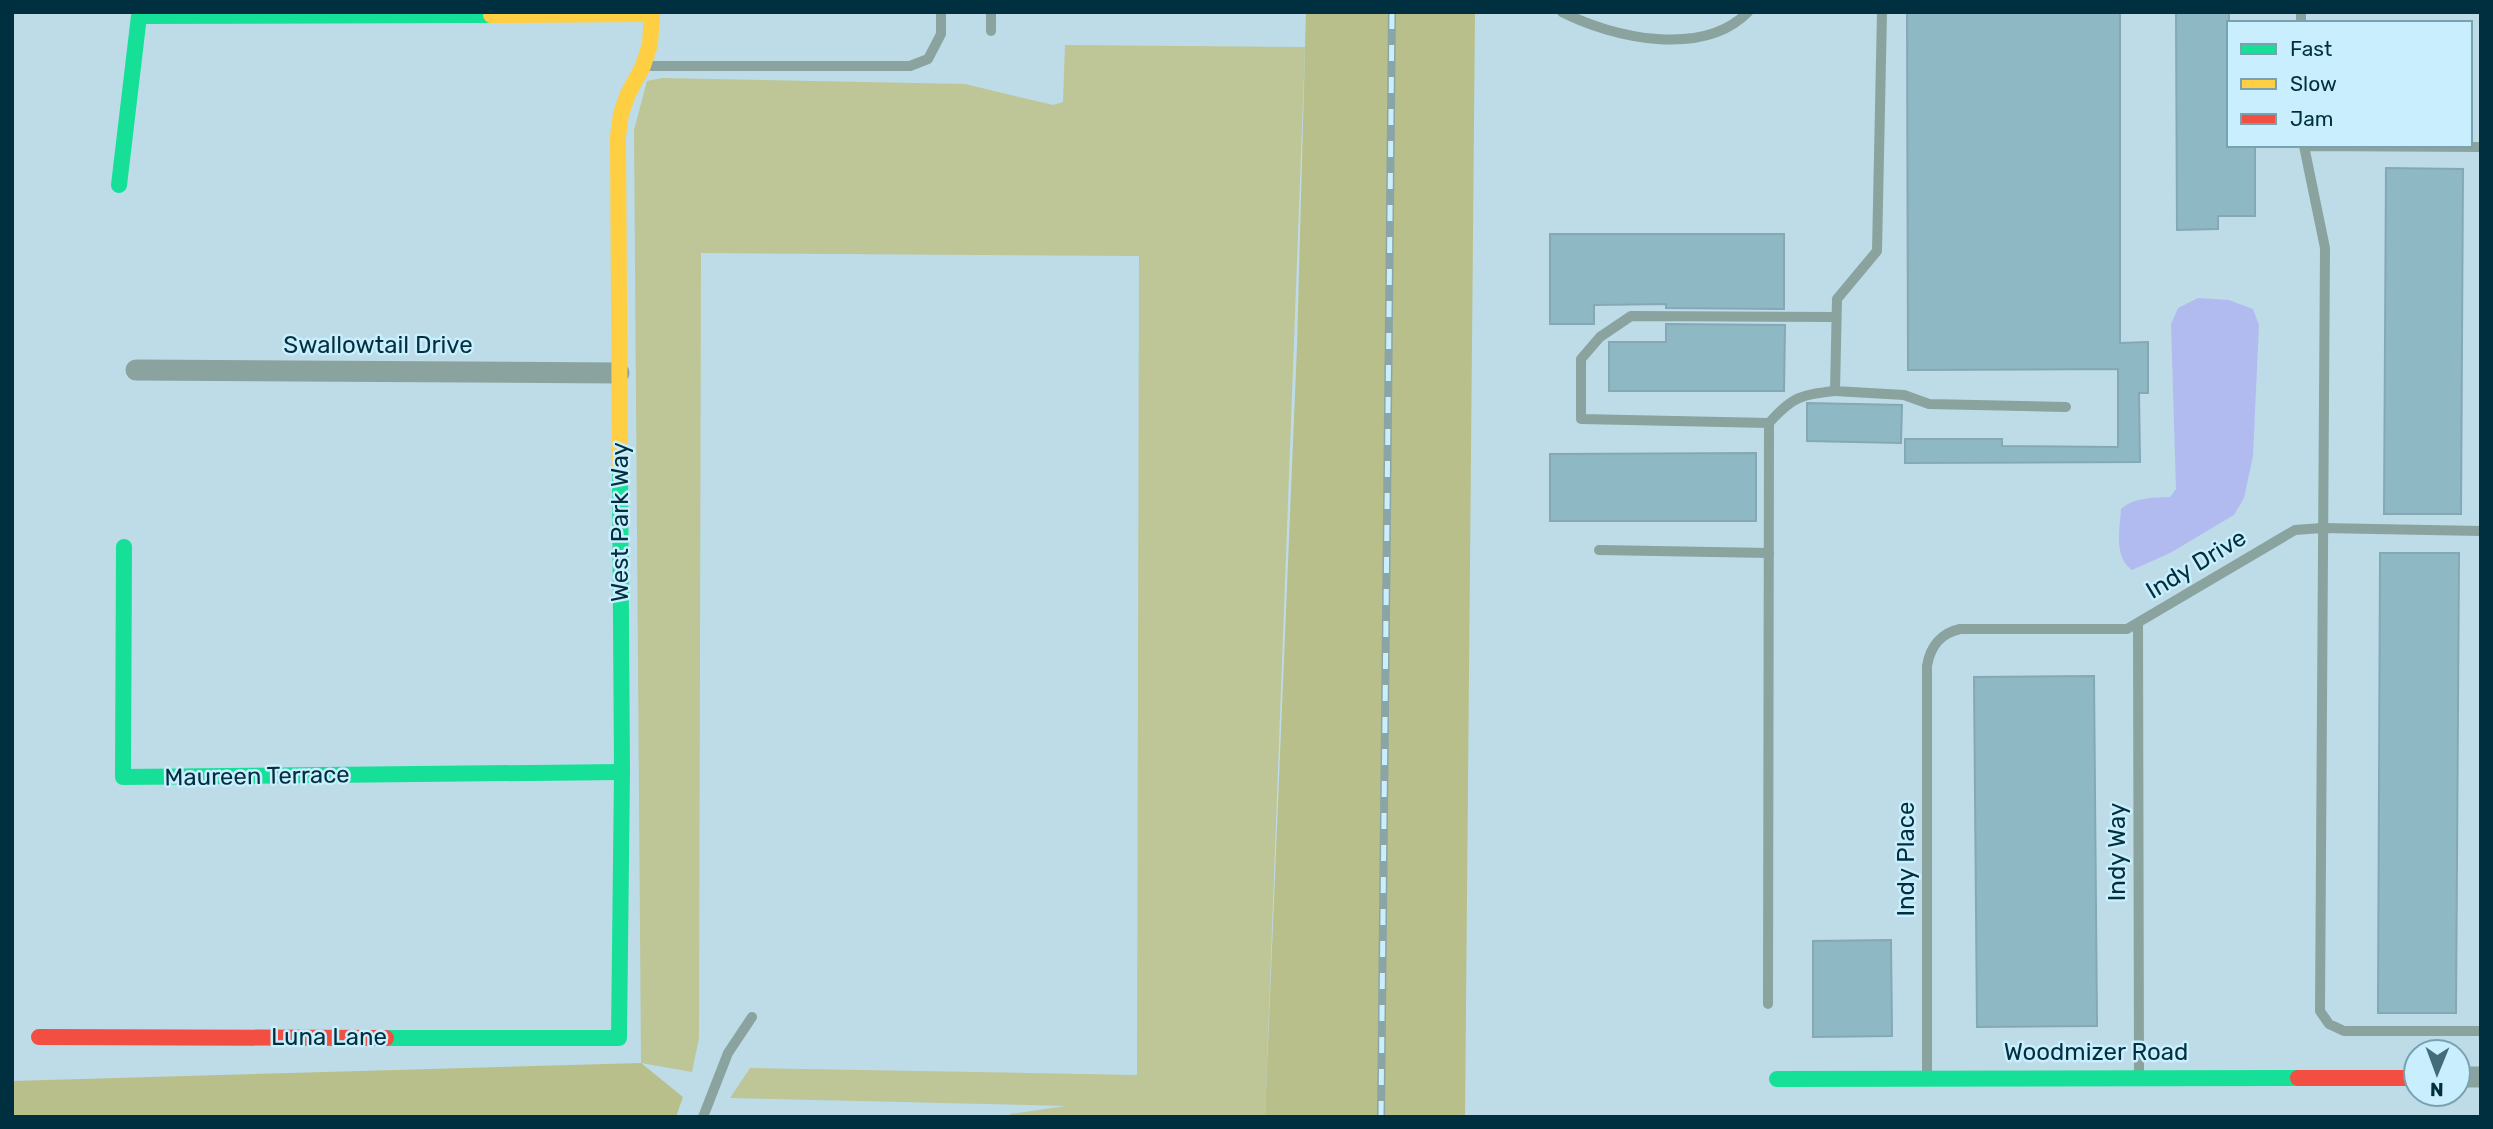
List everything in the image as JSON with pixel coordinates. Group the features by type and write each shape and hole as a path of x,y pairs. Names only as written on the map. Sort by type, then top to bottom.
{"street":[{"name":"West Park Way","path":"619,1038 622,772 618,128 628,94 643,66 651,39 652,13"},
{"path":"119,185 139,16 652,13"},
{"name":"Swallowtail Drive","path":"136,370 619,373"},
{"name":"Maureen Terrace","path":"124,547 123,777 622,772"},
{"name":"Luna Lane","path":"38,1037 619,1038"},
{"name":"Woodmizer Road","path":"1777,1079 2402,1078"}],"lane":[{"path":"643,66 910,66 928,59 941,34 941,12"},
{"path":"991,12 991,31"},
{"path":"1562,12 1581,22 1639,37 1689,39 1718,33 1748,12"},
{"path":"1835,391 1837,299 1877,251 1882,12"},
{"path":"2304,147 2325,248 2320,1011 2329,1024 2344,1031 2481,1031"},
{"path":"1769,423 1581,419 1581,359 1600,337 1631,316 1836,317"},
{"path":"1769,1004 1769,423 1785,405 1803,395 1835,391 1904,395 1929,404 2066,407"},
{"name":"Indy Drive","path":"1936,643 1944,635 1960,629 2122,630 2138,624 2284,535 2301,529 2481,531"},
{"path":"1599,550 1769,553"},
{"name":"Indy Way","path":"2138,624 2139,1079"},
{"name":"Indy Place","path":"1927,1078 1927,666 1936,643"},
{"path":"703,1117 727,1053 752,1017"}],"green space":[{"path":"1306,12 1475,12 1465,1117 1265,1117 1297,346"},
{"path":"1065,45 1305,47 1265,1117 1010,1117 1010,1114 1066,1106 730,1098 750,1068 1137,1075 1139,256 701,253 699,1038 692,1072 641,1063 634,130 647,81 662,78 965,84 1053,105 1063,102"},
{"path":"641,1063 683,1097 676,1117 12,1117 12,1081"}],"water":[{"path":"2198,298 2229,300 2253,309 2259,325 2253,456 2244,498 2234,515 2170,553 2132,570 2122,558 2120,550 2121,509 2138,500 2170,497 2176,489 2171,324 2178,308"}],"building":[{"path":"1907,12 2120,12 2120,343 2148,342 2148,393 2139,393 2140,462 1905,463 1905,439 2002,439 2002,446 2118,447 2118,369 1908,370"},
{"path":"2176,12 2229,12 2227,147 2255,147 2255,216 2218,216 2218,229 2177,230"},
{"path":"2386,168 2463,169 2461,514 2384,514"},
{"path":"1550,234 1784,234 1784,309 1666,308 1666,304 1594,305 1594,324 1550,324"},
{"path":"1666,324 1785,325 1784,391 1609,391 1609,342 1666,342"},
{"path":"1807,403 1902,405 1901,443 1807,441"},
{"path":"1756,453 1756,521 1550,521 1550,454"},
{"path":"2380,553 2459,553 2456,1013 2378,1013"},
{"path":"2094,676 2097,1026 1977,1027 1974,677"},
{"path":"1891,940 1892,1036 1813,1037 1813,941"}],"railway":[{"path":"1381,1117 1392,12"}],"traffic: fast":[{"path":"119,185 139,16 491,15"},
{"path":"386,1038 619,1038 622,772 620,471"},
{"path":"124,547 123,777 622,772"},
{"path":"1777,1079 2298,1078"}],"traffic: slow":[{"path":"620,471 618,136 621,114 650,44 652,12"},
{"path":"491,15 652,14"}],"traffic: jam":[{"path":"39,1037 386,1038"},
{"path":"2298,1078 2402,1078"}]}
